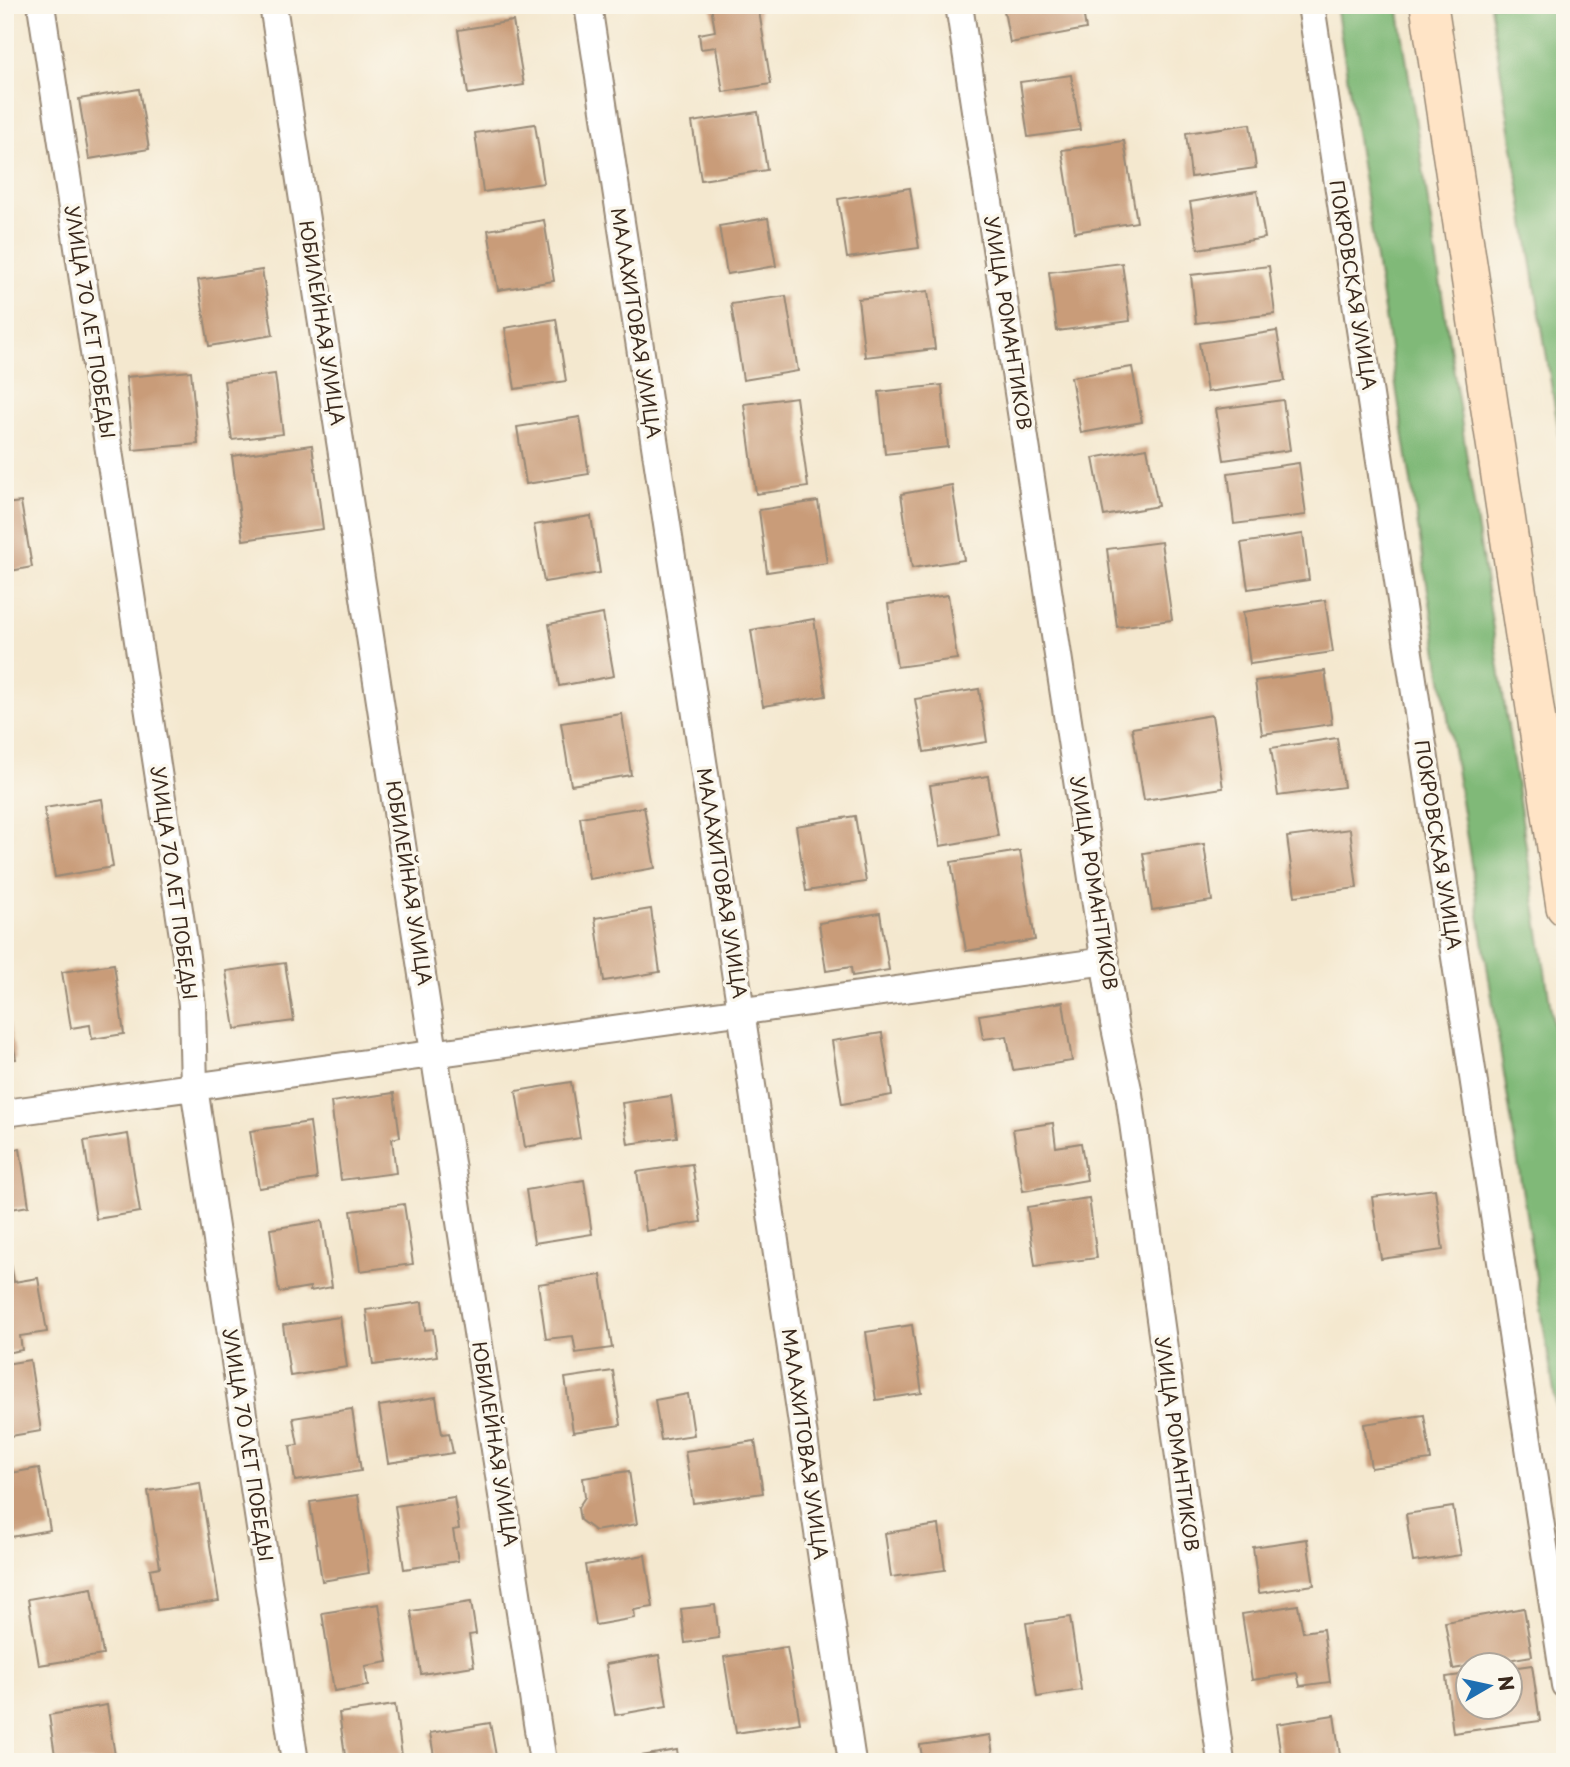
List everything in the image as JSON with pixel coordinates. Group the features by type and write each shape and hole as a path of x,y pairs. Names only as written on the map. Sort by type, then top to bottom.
{"main road":[{"path":"1429,5 1565,907"}],"street":[{"name":"УЛИЦА 70 ЛЕТ ПОБЕДЫ","path":"41,5 186,949 192,1005 194,1087 295,1762"},
{"name":"ЮБИЛЕЙНАЯ УЛИЦА","path":"273,5 544,1762"},
{"name":"МАЛАХИТОВАЯ УЛИЦА","path":"588,5 852,1762"},
{"name":"УЛИЦА РОМАНТИКОВ","path":"960,5 1114,1023 1129,1094 1222,1762"},
{"name":"ПОКРОВСКАЯ УЛИЦА","path":"1311,5 1565,1685"},
{"path":"5,1113 1106,961"}],"green space":[{"path":"1336,5 1398,5 1565,1102 1565,1462"},
{"path":"1490,5 1565,5 1565,470"}],"building":[{"path":"758,5 771,84 723,92 716,47 701,49 699,34 715,31 711,6"},
{"path":"1003,5 1082,5 1086,29 1010,43"},
{"path":"513,21 524,85 468,94 458,30"},
{"path":"1071,75 1080,130 1028,137 1020,82"},
{"path":"139,89 149,149 89,159 79,99"},
{"path":"758,112 767,170 701,180 692,122"},
{"path":"535,124 544,183 483,192 475,133"},
{"path":"1250,124 1256,168 1191,177 1186,133"},
{"path":"1124,141 1137,222 1075,232 1062,150"},
{"path":"910,188 919,248 847,258 838,199"},
{"path":"1257,191 1265,238 1198,249 1190,202"},
{"path":"768,218 776,266 727,274 719,226"},
{"path":"544,220 554,281 498,290 488,230"},
{"path":"1122,263 1130,321 1057,331 1049,272"},
{"path":"1269,266 1275,314 1196,323 1191,275"},
{"path":"262,270 273,335 209,346 198,280"},
{"path":"928,291 935,349 865,357 858,299"},
{"path":"786,296 798,371 743,380 731,304"},
{"path":"556,319 566,381 515,389 505,328"},
{"path":"1277,331 1285,381 1207,392 1199,343"},
{"path":"1132,367 1142,422 1081,433 1071,377"},
{"path":"191,371 198,444 133,450 126,377"},
{"path":"275,374 283,434 232,440 224,381"},
{"path":"942,385 948,447 885,454 879,392"},
{"path":"796,397 808,487 756,494 744,404"},
{"path":"1283,400 1290,450 1224,460 1216,409"},
{"path":"580,417 589,474 526,484 517,427"},
{"path":"312,445 323,529 243,540 232,456"},
{"path":"1147,448 1158,506 1104,516 1093,458"},
{"path":"1299,463 1306,515 1234,524 1228,473"},
{"path":"952,485 964,560 912,568 901,494"},
{"path":"818,501 827,563 767,572 759,510"},
{"path":"21,502 32,567 5,572 5,504"},
{"path":"591,516 600,573 544,582 534,525"},
{"path":"1303,534 1309,580 1248,589 1241,543"},
{"path":"1161,542 1172,620 1117,627 1107,549"},
{"path":"948,595 957,659 897,667 888,604"},
{"path":"1325,600 1333,652 1250,664 1243,612"},
{"path":"603,614 614,676 559,686 549,624"},
{"path":"814,619 826,696 763,706 751,630"},
{"path":"1325,671 1332,724 1262,734 1255,681"},
{"path":"979,689 987,742 924,752 915,699"},
{"path":"622,714 631,775 571,785 561,723"},
{"path":"1212,715 1223,788 1144,800 1132,728"},
{"path":"1337,738 1344,787 1278,796 1271,748"},
{"path":"988,776 998,836 940,846 930,785"},
{"path":"102,799 113,867 55,877 44,808"},
{"path":"644,807 655,868 589,879 580,817"},
{"path":"855,816 866,882 806,891 796,826"},
{"path":"1350,829 1357,888 1295,896 1287,837"},
{"path":"1204,844 1212,901 1152,910 1143,853"},
{"path":"1020,851 1035,940 966,951 951,862"},
{"path":"651,909 660,972 604,981 595,918"},
{"path":"880,913 889,970 852,976 851,967 826,971 819,923"},
{"path":"285,963 294,1021 235,1029 226,971"},
{"path":"114,964 124,1034 92,1039 90,1025 71,1028 62,972"},
{"path":"5,1000 16,1059 5,1060"},
{"path":"1063,1002 1072,1061 1013,1070 1007,1036 983,1039 979,1015"},
{"path":"882,1033 892,1095 842,1104 832,1041"},
{"path":"571,1082 580,1138 525,1147 516,1091"},
{"path":"394,1093 400,1137 392,1139 396,1173 341,1180 331,1102"},
{"path":"671,1096 677,1137 628,1144 622,1103"},
{"path":"310,1122 317,1179 259,1188 250,1131"},
{"path":"1053,1123 1056,1147 1081,1143 1087,1180 1023,1191 1013,1129"},
{"path":"128,1134 140,1212 96,1219 84,1141"},
{"path":"20,1149 29,1206 5,1210 5,1151"},
{"path":"692,1164 701,1222 646,1231 637,1172"},
{"path":"584,1180 592,1234 534,1243 526,1190"},
{"path":"1435,1189 1443,1250 1381,1259 1372,1197"},
{"path":"1089,1198 1097,1258 1035,1266 1027,1207"},
{"path":"404,1204 413,1264 360,1271 351,1211"},
{"path":"322,1221 332,1287 279,1292 270,1229"},
{"path":"8,1244 14,1282 38,1278 47,1332 20,1336 22,1350 5,1353 5,1245"},
{"path":"601,1275 612,1348 576,1353 573,1336 546,1339 538,1284"},
{"path":"422,1302 425,1330 433,1329 437,1356 373,1365 366,1310"},
{"path":"340,1317 347,1367 290,1376 283,1325"},
{"path":"912,1325 922,1393 876,1400 866,1332"},
{"path":"30,1360 41,1431 5,1437 5,1364"},
{"path":"613,1371 621,1425 573,1432 565,1378"},
{"path":"688,1394 694,1435 661,1440 655,1400"},
{"path":"436,1397 442,1434 449,1433 453,1453 388,1463 379,1406"},
{"path":"352,1409 361,1471 295,1481 290,1446 298,1445 293,1418"},
{"path":"1424,1415 1431,1460 1371,1468 1364,1424"},
{"path":"755,1441 763,1493 693,1503 685,1451"},
{"path":"39,1468 50,1530 5,1538 5,1474"},
{"path":"629,1471 637,1524 595,1531 580,1520 578,1508 585,1497 583,1478"},
{"path":"200,1483 219,1601 157,1610 150,1569 160,1567 148,1491"},
{"path":"358,1495 369,1573 322,1581 310,1502"},
{"path":"454,1497 459,1529 453,1530 458,1561 404,1569 395,1506"},
{"path":"1453,1507 1461,1555 1413,1562 1406,1514"},
{"path":"939,1525 945,1570 891,1577 885,1533"},
{"path":"1307,1539 1314,1585 1259,1593 1253,1547"},
{"path":"645,1555 653,1607 634,1610 635,1618 595,1625 585,1565"},
{"path":"92,1588 103,1655 39,1665 28,1599"},
{"path":"471,1602 476,1634 469,1635 474,1666 421,1674 411,1611"},
{"path":"379,1604 388,1662 365,1666 368,1686 334,1691 322,1613"},
{"path":"715,1605 719,1638 685,1643 681,1609"},
{"path":"1298,1605 1303,1632 1323,1629 1330,1682 1300,1686 1297,1673 1252,1680 1242,1614"},
{"path":"1524,1608 1532,1656 1524,1657 1524,1652 1454,1652 1453,1669 1445,1622"},
{"path":"1070,1617 1081,1690 1037,1697 1026,1623"},
{"path":"787,1647 800,1723 736,1733 724,1657"},
{"path":"659,1655 667,1706 615,1715 606,1664"},
{"path":"1532,1665 1540,1721 1453,1733 1446,1677 1454,1676 1454,1722 1524,1722 1524,1666"},
{"path":"107,1705 116,1762 56,1762 49,1715"},
{"path":"395,1705 402,1756 346,1762 339,1713"},
{"path":"1334,1715 1341,1762 1282,1762 1276,1724"},
{"path":"490,1723 496,1756 489,1757 490,1762 435,1762 430,1733"},
{"path":"990,1735 994,1762 923,1762 920,1745"},
{"path":"677,1750 679,1762 617,1762 617,1760"}]}
